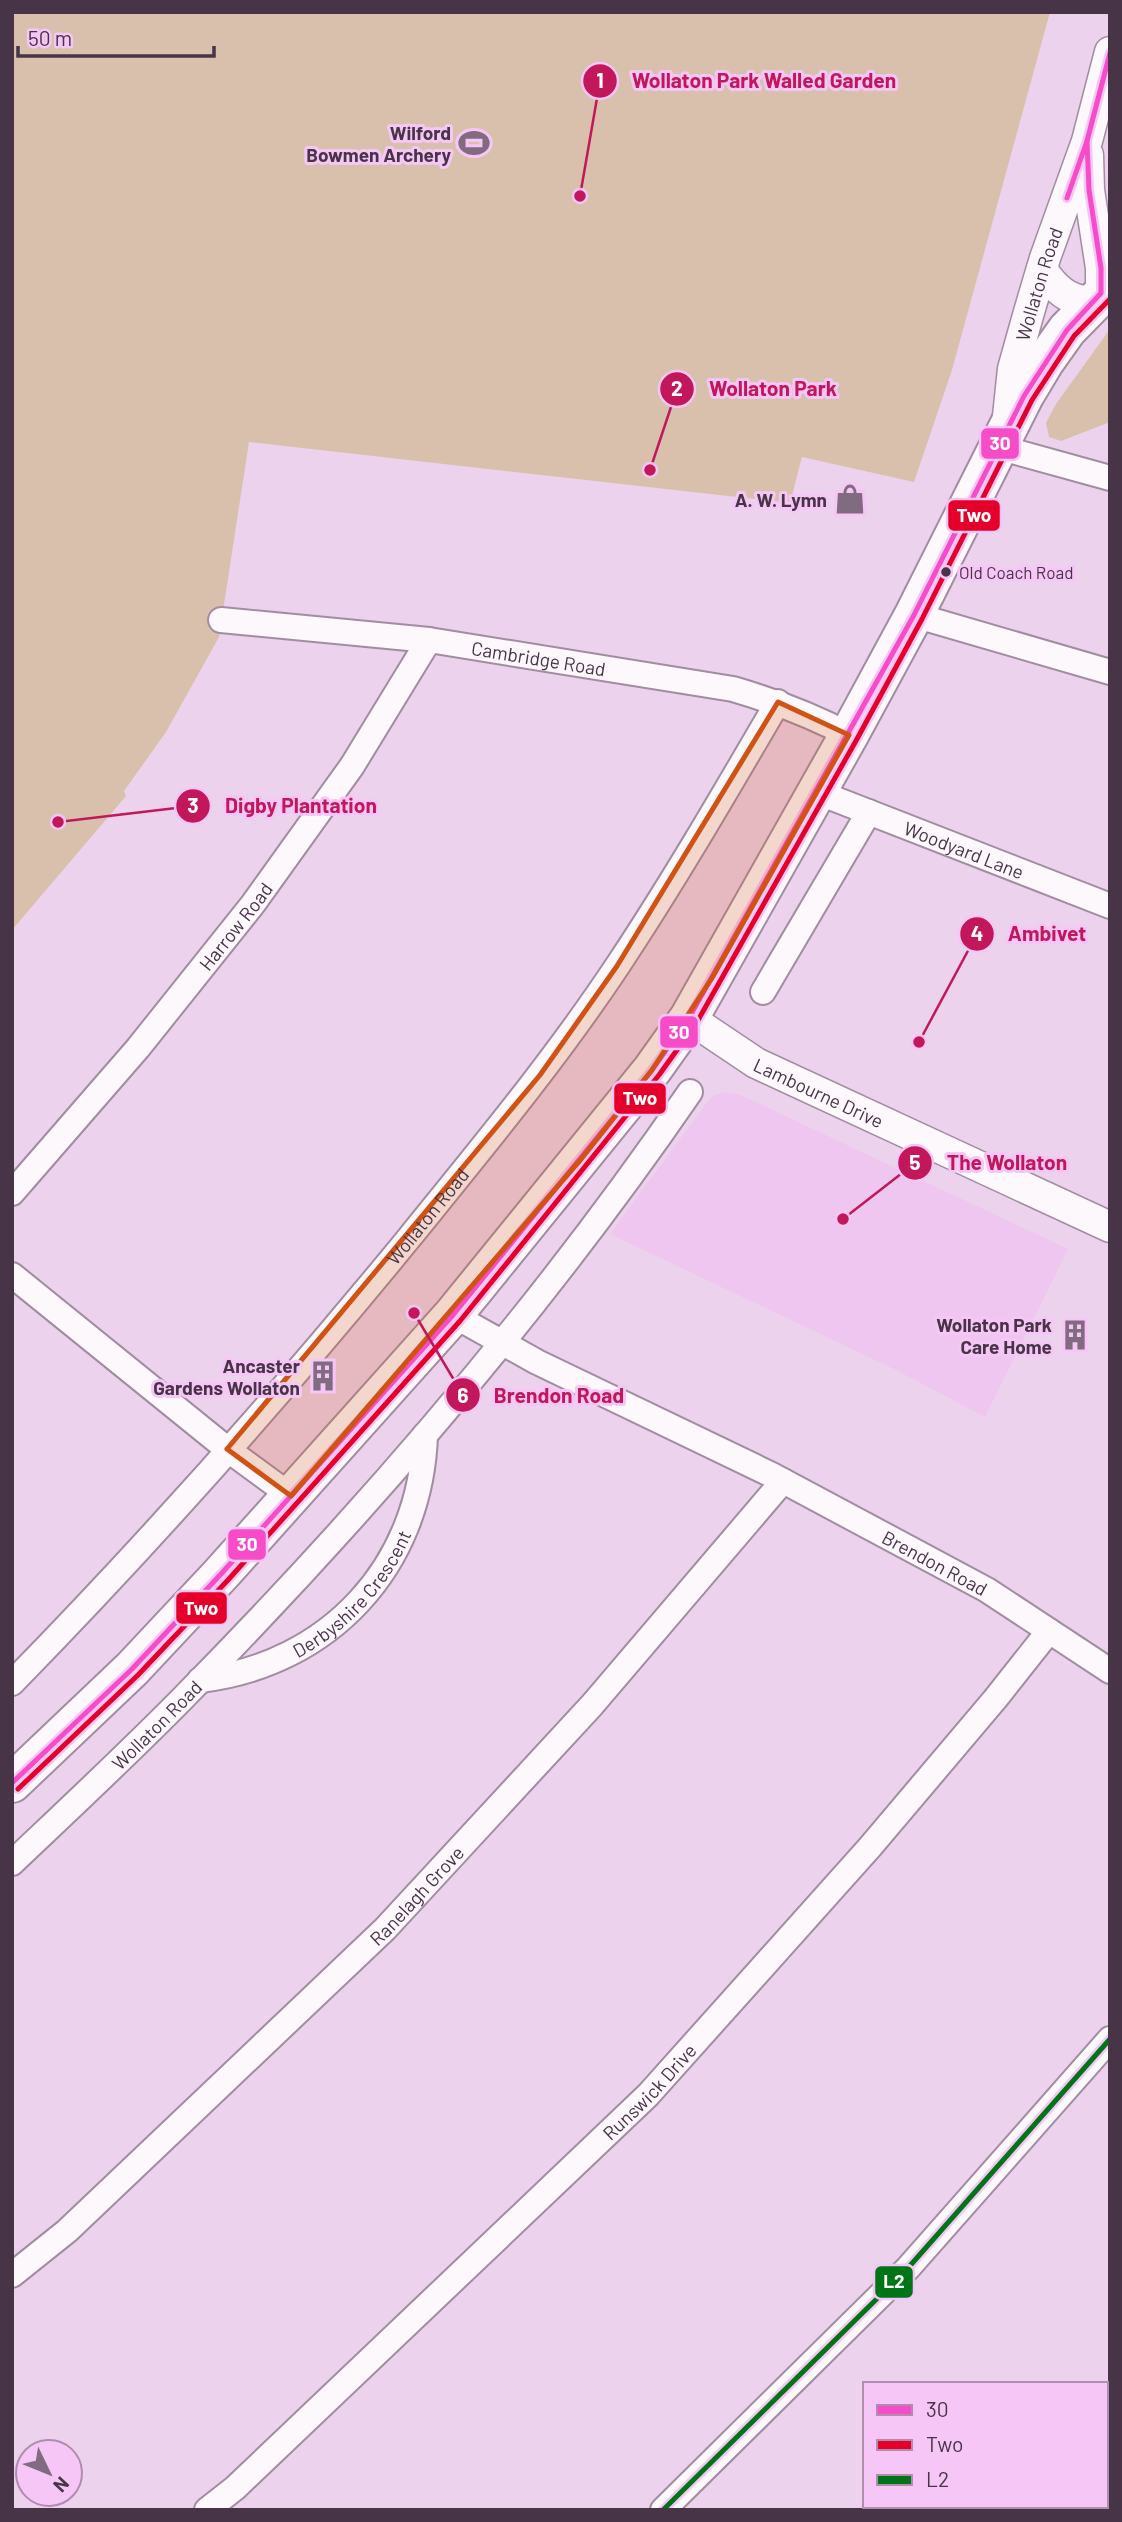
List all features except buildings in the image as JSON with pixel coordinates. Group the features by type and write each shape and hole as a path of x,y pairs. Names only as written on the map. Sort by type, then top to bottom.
{"main road":[{"name":"Wollaton Road","path":"12,1783 132,1669 291,1496 453,1315 590,1149 652,1069 689,1018 849,735 1045,361 1067,330 1102,293"}],"street":[{"name":"Wollaton Road","path":"1002,439 1013,369 1042,269 1087,141 1110,52"},
{"name":"Wollaton Road","path":"1087,141 1089,190 1101,268 1102,293"},
{"path":"1089,190 1110,217"},
{"path":"1042,269 1052,283 1073,300 1102,293"},
{"path":"1002,439 1110,478"},
{"path":"914,615 1110,672"},
{"name":"Cambridge Road","path":"221,620 429,639 733,689 778,702 849,735"},
{"name":"Harrow Road","path":"12,1193 138,1048 253,904 352,766 429,639"},
{"name":"Wollaton Road","path":"12,1682 78,1615 324,1340 540,1075 617,966 694,845 778,702"},
{"name":"Woodyard Lane","path":"817,792 1110,906"},
{"path":"763,992 869,812"},
{"name":"Lambourne Drive","path":"689,1018 756,1063 1110,1227"},
{"name":"Wollaton Road","path":"12,1863 200,1681 425,1435 625,1186 690,1092"},
{"path":"12,1275 227,1449 291,1496"},
{"name":"Brendon Road","path":"453,1315 537,1362 783,1481 987,1590 1110,1671"},
{"name":"Derbyshire Crescent","path":"200,1681 243,1673 284,1657 322,1635 355,1607 383,1573 407,1528 421,1479 425,1435"},
{"name":"Ranelagh Grove","path":"12,2276 67,2231 384,1929 592,1705 783,1481"},
{"name":"Runswick Drive","path":"207,2510 235,2488 648,2095 879,1836 1049,1631"},
{"path":"663,2510 908,2268 1110,2039"}],"highlighted area":[{"path":"778,702 849,735 712,978 652,1070 582,1158 291,1496 227,1449 540,1075 617,966"}],"shaded area":[{"path":"12,12 1050,12 952,370 914,482 802,457 790,503 249,442 219,637 166,732 124,791 126,796 12,930"},
{"path":"1110,329 1110,422 1061,441 1049,437 1046,423 1056,404"},
{"path":"725,1092 741,1095 1068,1249 985,1417 896,1370 610,1234 708,1101"}],"transit line":[{"name":"30","path":"1067,198 1087,141 1110,53"},
{"name":"30","path":"12,1783 132,1669 221,1574 453,1315 652,1070 689,1018 914,615 1024,396 1067,330 1101,293 1101,268 1089,190 1087,141"},
{"name":"Two","path":"18,1789 138,1675 228,1580 460,1321 659,1075 697,1022 857,739 922,619 1032,400 1074,336 1110,299"},
{"name":"L2","path":"663,2510 908,2268 1110,2039"}],"place":[{"name":"Wilford Bowmen Archery","path":"474,143"},
{"name":"Wollaton Park Walled Garden","path":"580,196"},
{"name":"Wollaton Park","path":"650,470"},
{"name":"A. W. Lymn","path":"850,499"},
{"name":"Old Coach Road","path":"946,572"},
{"name":"Digby Plantation","path":"58,822"},
{"name":"Ambivet","path":"919,1042"},
{"name":"The Wollaton","path":"843,1219"},
{"name":"Brendon Road","path":"414,1313"},
{"name":"Wollaton Park Care Home","path":"1075,1335"},
{"name":"Ancaster Gardens Wollaton","path":"323,1376"}]}
